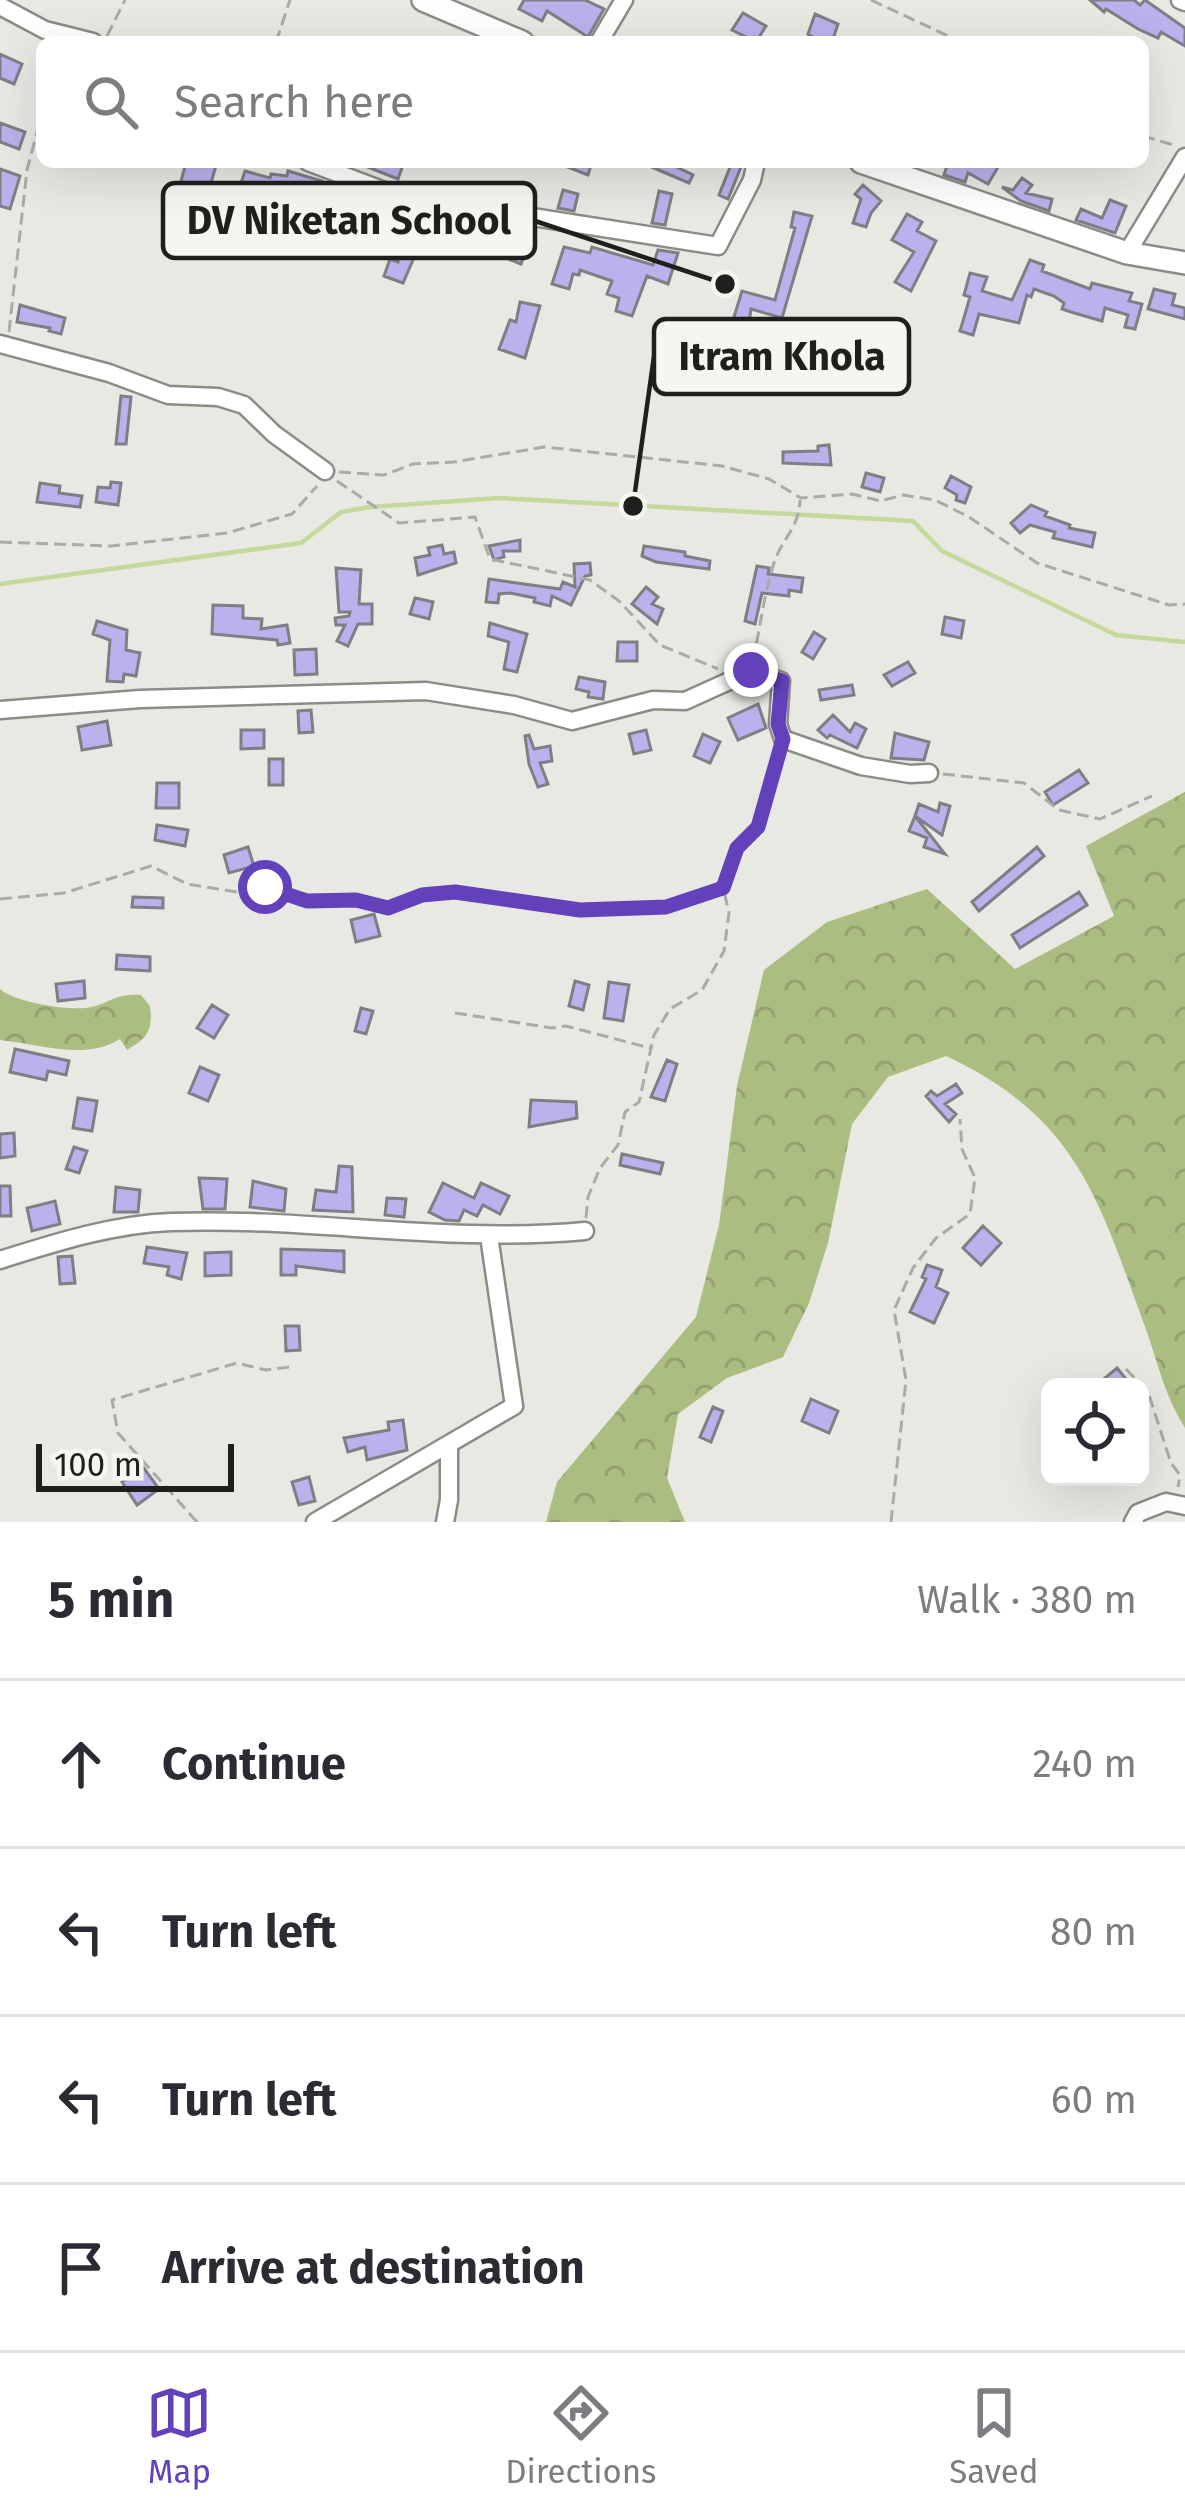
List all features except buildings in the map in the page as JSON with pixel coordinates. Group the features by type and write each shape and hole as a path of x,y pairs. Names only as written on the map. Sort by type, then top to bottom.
{"main road":[{"path":"423,0 508,36"},
{"path":"879,168 1127,253 1185,263"}],"street":[{"path":"603,36 624,0"},
{"path":"0,6 45,30 69,36"},
{"path":"1127,253 1185,158"},
{"path":"324,168 398,196 718,246 755,168"},
{"path":"4,345 168,394 218,397 244,405 325,471"},
{"path":"0,710 140,699 426,691 514,705 572,721 653,700 685,700 738,677 762,675 782,681 778,724 783,739 861,766 910,774 929,772"},
{"path":"0,1260 67,1240 168,1222 489,1236 586,1231"},
{"path":"315,1522 514,1406 489,1236"},
{"path":"445,1522 449,1447"},
{"path":"1133,1522 1138,1513 1166,1502 1185,1506"}],"path":[{"path":"108,36 125,0"},
{"path":"278,36 290,0"},
{"path":"871,0 948,36"},
{"path":"4,345 27,170 36,136"},
{"path":"1149,138 1185,148"},
{"path":"325,471 384,476 413,464 544,447 722,466 769,479 800,498 852,494 881,501 903,495 935,500 1037,563 1169,605 1185,604"},
{"path":"0,542 111,546 226,533 292,514 311,496 325,471"},
{"path":"325,471 399,523 475,517 490,559 590,580 619,601 660,645 738,677 751,670 776,555 800,516 800,498"},
{"path":"586,1231 588,1197 600,1168 618,1145 625,1112 639,1102 654,1035 670,1009 702,990 724,951 729,913 723,888 737,848 758,827 783,739"},
{"path":"929,772 1024,783 1059,810 1100,819 1152,796"},
{"path":"0,899 64,893 151,866 187,884 237,892 265,887 307,901 356,900 388,908 422,895 455,892 580,910 666,907 723,888"},
{"path":"455,1013 552,1028 566,1026 651,1048"},
{"path":"891,1522 906,1380 894,1310 913,1268 936,1238 970,1214 975,1178 962,1149 960,1119"},
{"path":"196,1522 118,1433 112,1400 237,1363 266,1370 290,1366"},
{"path":"1126,1369 1148,1392 1171,1463 1180,1475 1176,1492 1166,1502"}],"green space":[{"path":"1185,792 1185,1428 1168,1394 1115,1245 1080,1170 1028,1108 946,1056 888,1077 852,1124 828,1243 809,1303 783,1357 727,1378 678,1414 667,1478 685,1522 546,1522 557,1482 696,1317 719,1225 737,1086 764,970 827,922 927,889 1015,969 1114,916 1086,846"},
{"path":"0,989 28,1001 76,1008 141,995 150,1006 150,1027 127,1050 120,1039 77,1050 0,1040"}],"waterway":[{"path":"0,584 301,543 341,512 370,507 500,498 913,521 942,551 1116,635 1185,642"}],"place":[{"name":"DV Niketan School","path":"725,284"},
{"name":"Itram Khola","path":"633,506"}],"route":[{"path":"265,887 307,901 356,900 388,908 422,895 455,892 580,910 666,907 723,888 737,848 758,827 783,739 778,724 782,681 762,675 738,677 751,670"}]}
